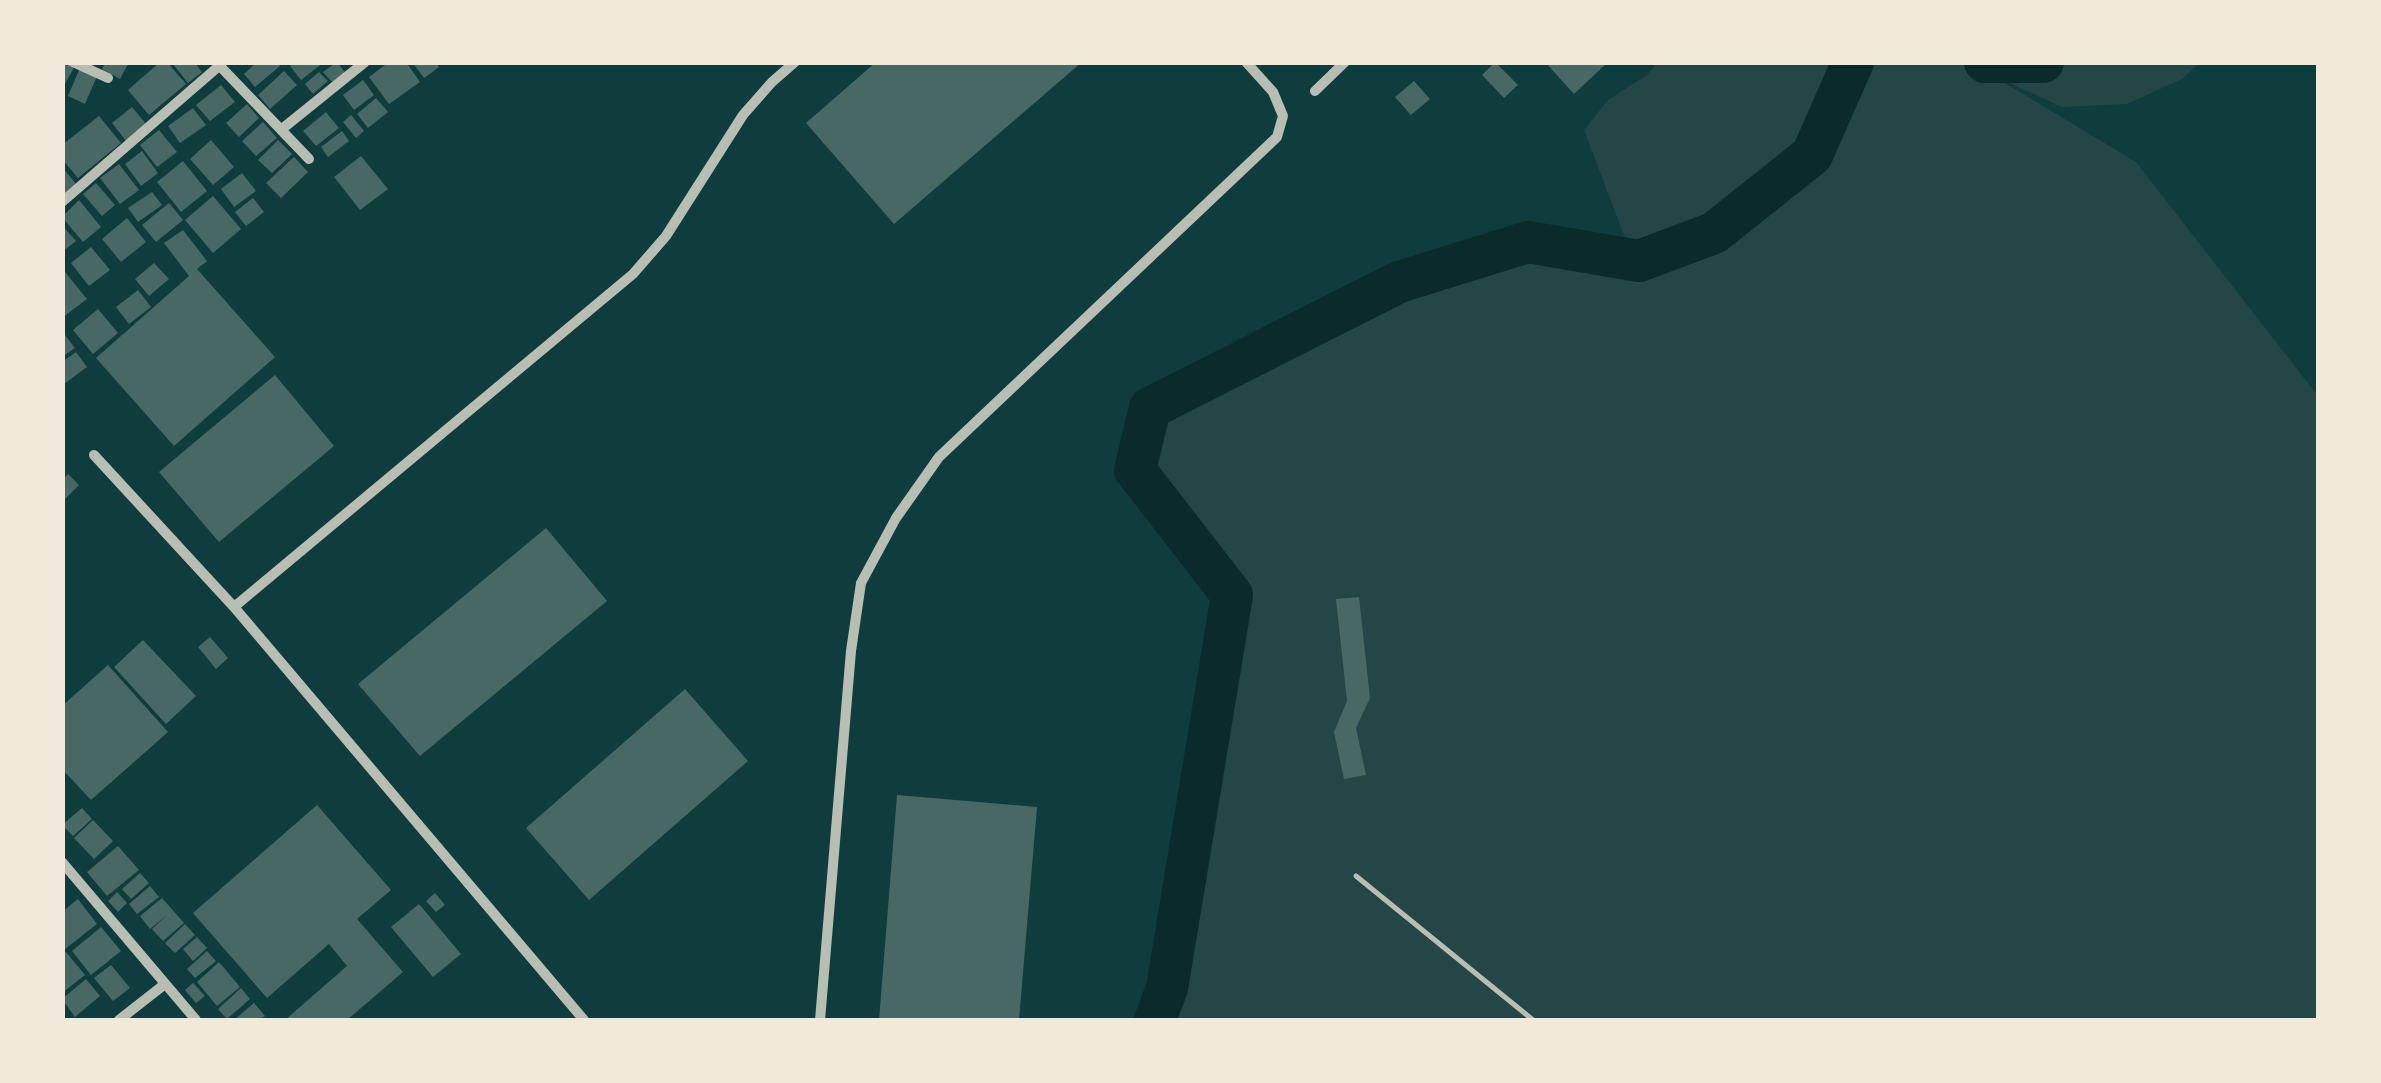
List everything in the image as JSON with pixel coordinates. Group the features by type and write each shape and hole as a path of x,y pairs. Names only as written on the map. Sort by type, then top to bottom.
{"street":[{"path":"73,62 108,78"},
{"path":"340,62 350,75"},
{"path":"282,129 365,62"},
{"path":"234,608 633,274 666,236 743,115 794,62"},
{"path":"820,1020 851,651 861,583 896,518 939,458 1277,138 1283,116 1273,92 1246,62"},
{"path":"1316,91 1346,62"},
{"path":"62,202 218,64 309,160"},
{"path":"94,454 234,608 584,1020"},
{"path":"62,862 196,1020"},
{"path":"119,1020 165,984"}],"lane":[{"path":"1356,876 1533,1020"}],"shaded area":[{"path":"1657,63 2199,63 2182,79 2127,104 2062,107 1990,74 2136,162 2318,396 2318,1020 1164,1020 1175,993 1242,591 1147,470 1157,415 1405,289 1529,253 1636,271 1650,266 1637,269 1584,130 1608,100 1647,75"}],"building":[{"path":"62,62 75,66 62,89"},
{"path":"106,62 129,62 120,79 102,69"},
{"path":"160,62 167,62 186,84 149,115 128,90"},
{"path":"175,62 194,62 202,72 188,83"},
{"path":"257,62 277,62 280,66 255,87 244,74"},
{"path":"294,62 324,62 301,80 290,66"},
{"path":"337,62 347,75 335,85 323,72"},
{"path":"389,62 406,62 420,82 389,104 369,77"},
{"path":"412,62 435,62 439,67 424,78"},
{"path":"876,62 1082,62 894,224 806,123"},
{"path":"1495,62 1518,85 1504,98 1482,75"},
{"path":"1545,62 1608,62 1574,94"},
{"path":"80,68 97,76 85,104 68,96"},
{"path":"284,71 297,85 270,109 258,95"},
{"path":"319,72 328,81 313,94 305,84"},
{"path":"363,80 374,95 354,110 343,95"},
{"path":"1414,81 1430,99 1411,115 1395,97"},
{"path":"221,85 235,102 210,121 196,105"},
{"path":"376,98 388,112 368,128 357,114"},
{"path":"247,104 259,118 239,137 226,123"},
{"path":"132,107 147,125 127,142 112,123"},
{"path":"193,108 206,125 180,143 168,126"},
{"path":"326,112 339,128 316,146 303,131"},
{"path":"351,115 364,131 356,138 343,122"},
{"path":"99,116 121,143 78,178 62,159 62,145"},
{"path":"263,122 277,138 256,156 242,141"},
{"path":"159,130 177,152 157,167 140,145"},
{"path":"342,131 349,141 328,157 321,147"},
{"path":"211,140 234,167 213,185 190,159"},
{"path":"278,140 292,154 272,173 258,160"},
{"path":"142,151 158,173 141,186 125,164"},
{"path":"361,156 388,189 360,210 334,177"},
{"path":"294,157 308,172 281,198 266,183"},
{"path":"183,161 207,191 181,212 157,182"},
{"path":"119,164 139,190 120,204 100,178"},
{"path":"62,167 77,185 62,197"},
{"path":"242,173 256,191 234,207 221,189"},
{"path":"96,183 115,205 102,216 83,194"},
{"path":"152,192 162,205 138,222 128,208"},
{"path":"213,196 241,229 213,253 185,220"},
{"path":"253,198 264,212 246,226 235,212"},
{"path":"79,200 101,227 83,242 62,217"},
{"path":"169,203 183,220 156,242 142,225"},
{"path":"127,218 146,242 121,262 102,239"},
{"path":"62,225 76,241 62,252"},
{"path":"183,230 207,261 197,269 275,357 174,446 96,358 189,276 164,243"},
{"path":"91,247 110,270 89,286 71,263"},
{"path":"154,263 169,279 149,296 135,279"},
{"path":"65,272 87,299 62,318 62,274"},
{"path":"138,290 151,307 129,324 116,307"},
{"path":"98,309 118,333 93,354 73,330"},
{"path":"62,331 75,348 62,357"},
{"path":"76,352 87,367 64,384 62,362"},
{"path":"275,375 334,446 219,542 159,472"},
{"path":"68,474 79,485 65,499 62,480"},
{"path":"546,528 607,601 420,756 358,684"},
{"path":"1359,597 1370,698 1356,728 1366,775 1344,779 1334,732 1347,701 1336,599"},
{"path":"210,637 228,658 216,669 198,647"},
{"path":"143,640 196,696 166,724 114,667"},
{"path":"108,665 168,732 91,800 62,769 62,706"},
{"path":"685,689 748,761 589,900 526,828"},
{"path":"897,795 1037,807 1019,1020 879,1020"},
{"path":"317,805 391,890 357,919 403,972 347,1020 285,1020 347,966 329,944 267,998 193,913"},
{"path":"82,808 92,819 73,836 62,825"},
{"path":"93,820 113,841 94,859 74,838"},
{"path":"118,846 139,870 107,896 87,872"},
{"path":"140,873 149,883 131,899 122,889"},
{"path":"150,886 159,897 137,914 129,904"},
{"path":"117,892 127,903 118,912 108,901"},
{"path":"435,893 445,905 436,912 426,901"},
{"path":"162,898 184,923 163,941 152,929 167,915 150,929 140,916"},
{"path":"78,899 97,924 65,949 62,912"},
{"path":"419,904 461,954 433,977 391,927"},
{"path":"185,924 195,935 175,953 165,943"},
{"path":"101,927 121,951 91,975 72,951"},
{"path":"197,937 207,948 193,961 183,949"},
{"path":"207,951 216,961 195,978 187,969"},
{"path":"66,952 85,975 62,993 62,955"},
{"path":"219,962 240,987 217,1006 197,982"},
{"path":"111,965 130,988 113,1001 94,978"},
{"path":"86,979 100,996 75,1017 62,999"},
{"path":"193,983 205,996 196,1003 185,990"},
{"path":"241,988 250,999 227,1019 218,1009"},
{"path":"254,1003 265,1016 260,1020 234,1020"}],"waterway":[{"path":"1155,1020 1167,988 1232,595 1135,470 1150,408 1399,282 1528,242 1639,261 1714,233 1812,155 1853,62"},
{"path":"1985,62 2043,62"}]}
